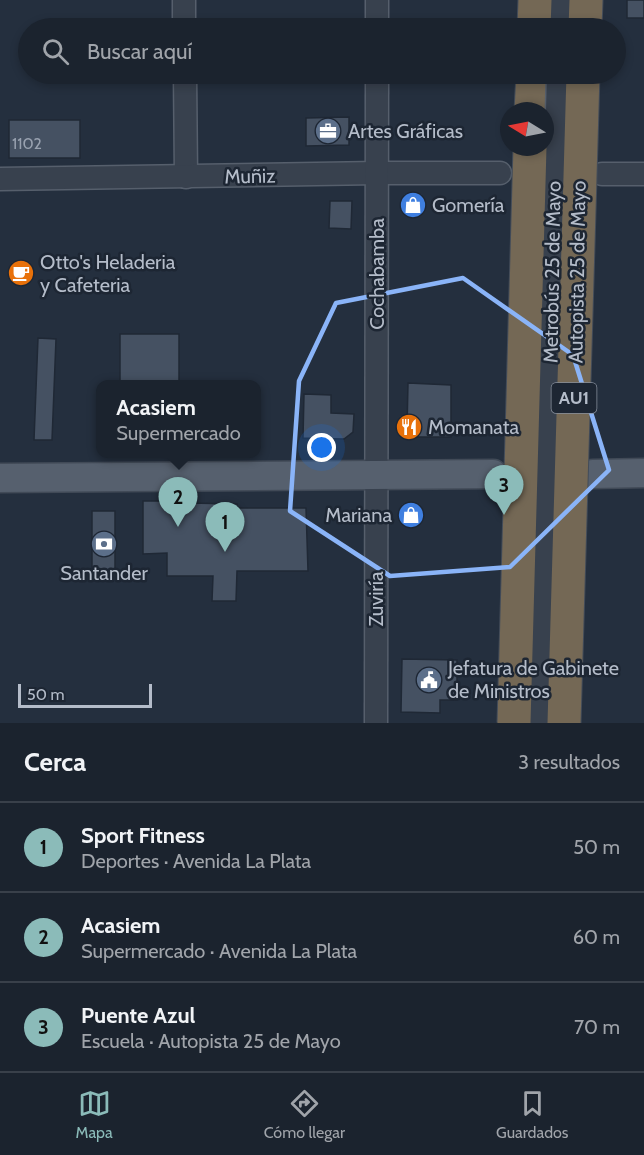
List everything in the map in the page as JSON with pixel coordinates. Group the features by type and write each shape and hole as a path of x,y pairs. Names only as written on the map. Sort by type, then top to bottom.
{"highway":[{"path":"534,18 535,0"},
{"path":"585,18 586,0"},
{"path":"531,102 532,84"},
{"name":"Autopista 25 de Mayo","path":"564,723 583,84"},
{"name":"AU1","path":"514,723 530,156"}],"main road":[{"path":"593,474 644,473"},
{"path":"0,478 493,474"}],"street":[{"path":"184,0 184,18"},
{"path":"377,0 377,18"},
{"path":"560,18 561,0"},
{"path":"185,84 186,177"},
{"name":"Cochabamba","path":"376,475 377,84"},
{"name":"Metrobús 25 de Mayo","path":"541,723 558,84"},
{"name":"Muñiz","path":"0,179 501,173"},
{"path":"602,174 644,174"},
{"name":"Zuviría","path":"376,475 376,723"}],"highlighted area":[{"path":"463,278 573,355 609,470 510,567 390,576 290,511 299,381 336,303"}],"building":[{"path":"627,0 644,0 644,18 627,18"},
{"name":"Artes Gráficas","path":"349,117 349,145 306,146 306,118"},
{"path":"9,120 80,120 80,158 9,158"},
{"path":"330,201 352,201 351,229 329,228"},
{"path":"120,334 179,334 179,380 120,380"},
{"path":"38,338 56,339 52,440 34,440"},
{"path":"408,383 451,385 451,437 412,437 407,429"},
{"path":"304,394 331,395 331,413 354,414 353,432 344,439 303,438"},
{"path":"143,501 237,504 237,508 306,508 308,571 237,571 236,601 212,601 213,576 167,576 167,553 143,554"},
{"name":"Santander","path":"92,511 115,511 115,577 92,577"},
{"name":"Jefatura de Gabinete de Ministros","path":"402,659 457,660 457,700 440,700 440,713 401,712"}],"place":[{"name":"Artes Gráficas","path":"328,131"},
{"name":"Gomería","path":"413,205"},
{"name":"Otto's Heladeria y Cafeteria","path":"21,273"},
{"name":"Momanata","path":"409,427"},
{"name":"Mariana","path":"411,515"},
{"name":"Puente Azul","path":"504,515"},
{"name":"Acasiem","path":"178,527"},
{"name":"Santander","path":"104,544"},
{"name":"Sport Fitness","path":"225,552"},
{"name":"Jefatura de Gabinete de Ministros","path":"429,680"}]}
